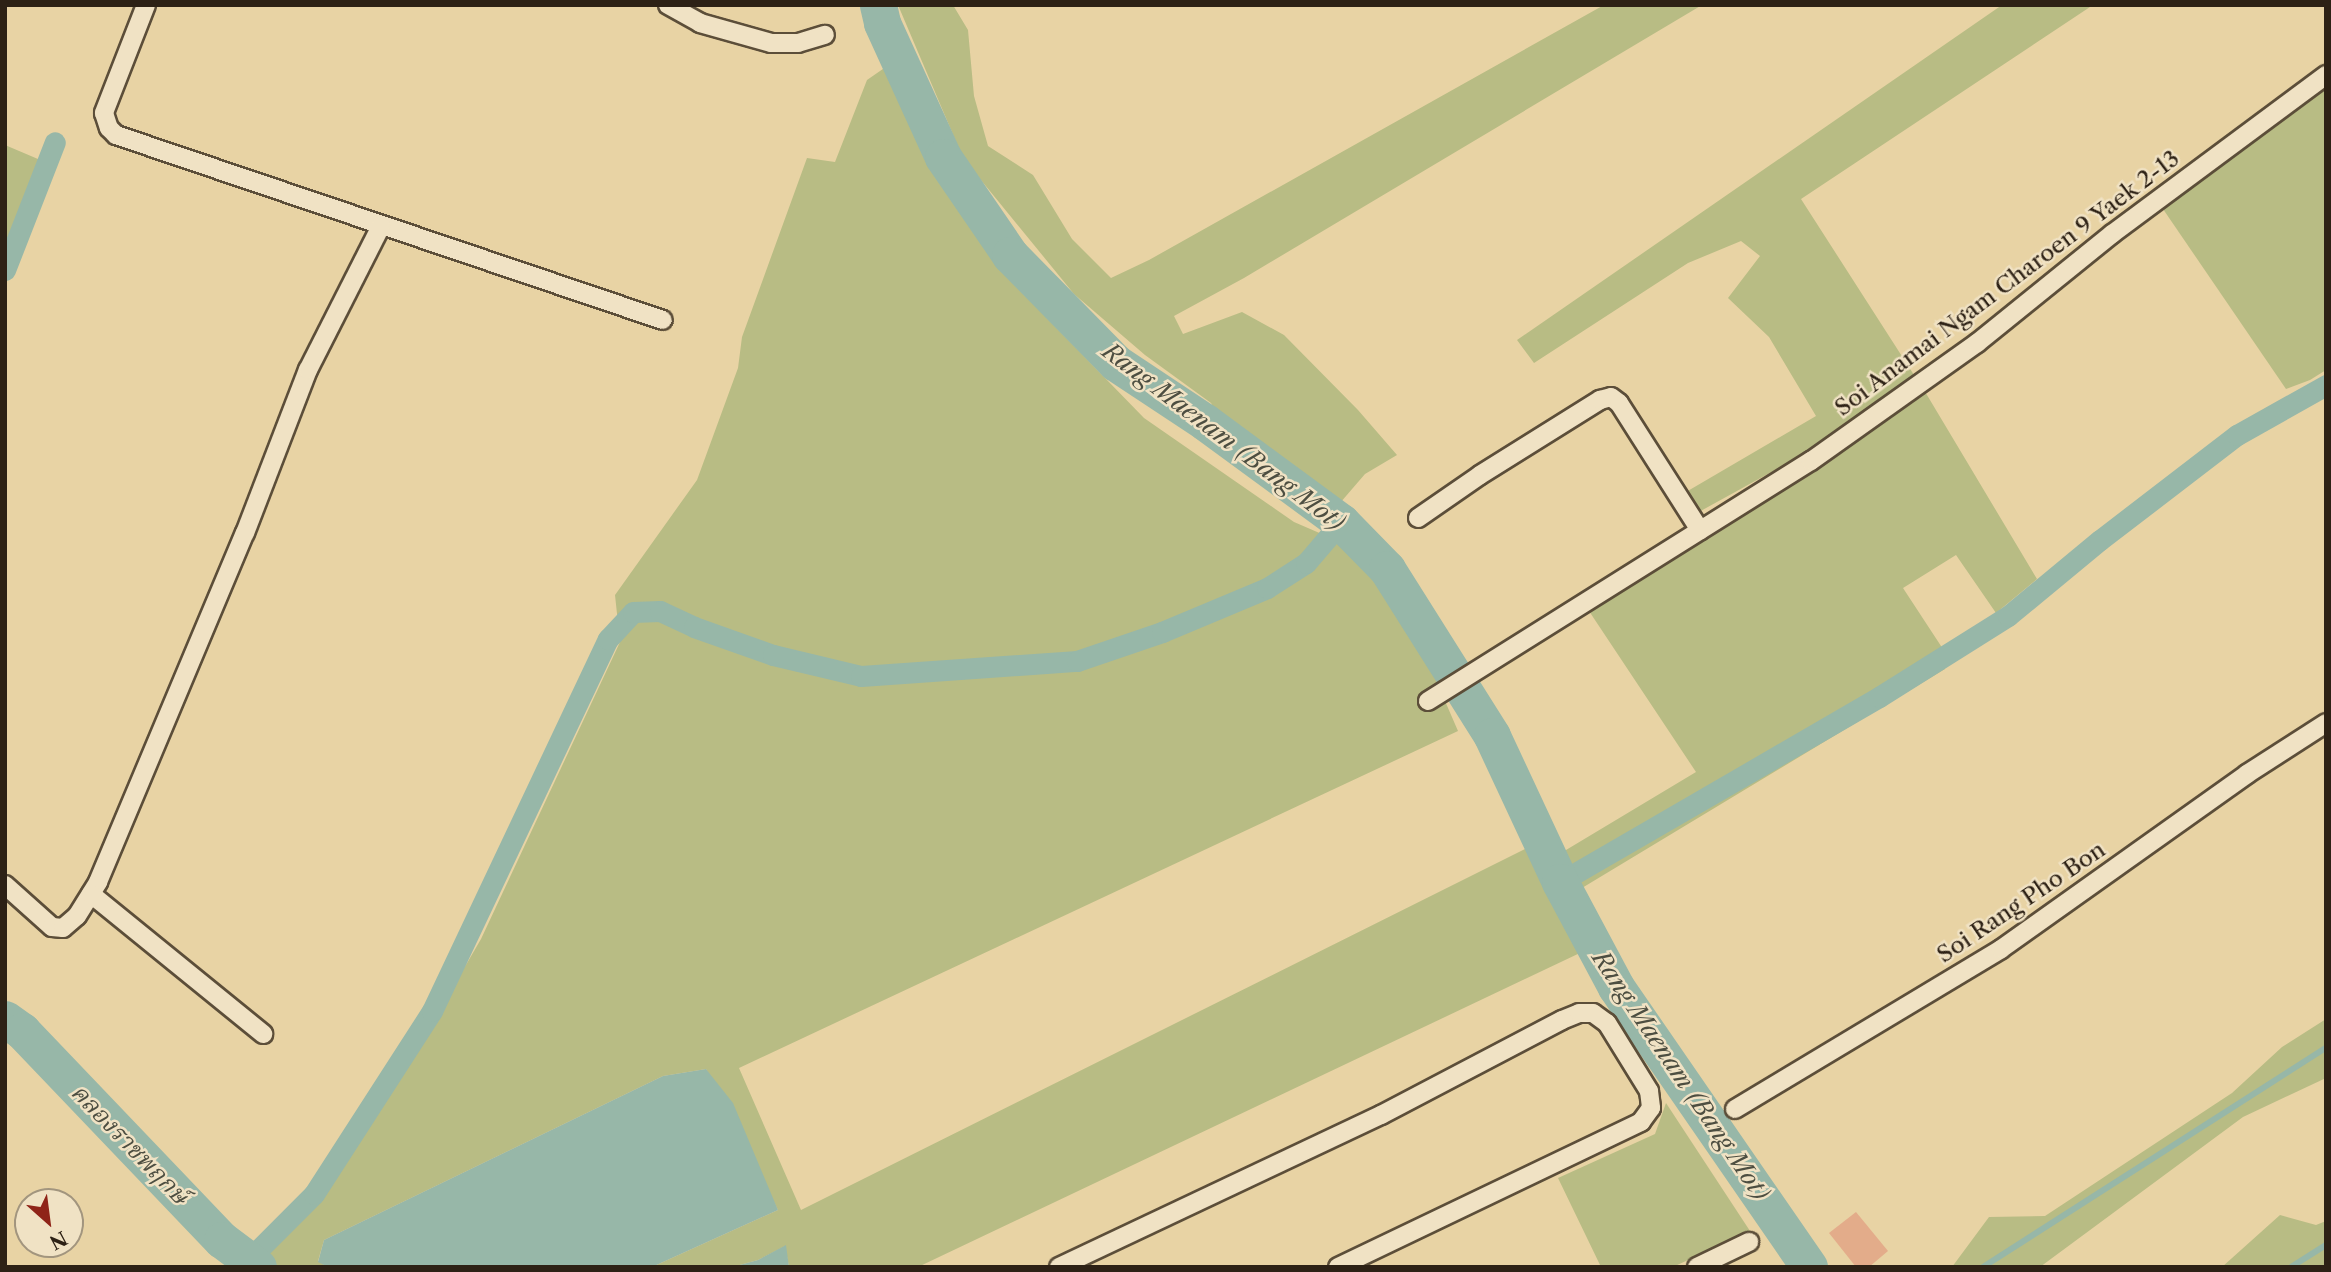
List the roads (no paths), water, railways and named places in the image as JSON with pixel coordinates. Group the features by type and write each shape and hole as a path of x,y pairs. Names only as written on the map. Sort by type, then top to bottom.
{"street":[{"path":"146,5 104,113 109,128 116,135 663,320"},
{"path":"668,5 700,23 771,43 798,43 825,35"},
{"name":"Soi Anamai Ngam Charoen 9 Yaek 2-13","path":"1428,701 1811,461 1977,343 2112,234 2326,75"},
{"path":"5,885 52,927 63,928 77,916 91,894 235,557 307,369 382,226"},
{"path":"1418,518 1523,447 1600,400 1611,397 1619,403 1700,530"},
{"name":"Soi Rang Pho Bon","path":"1735,1109 2001,949 2247,774 2326,723"},
{"path":"91,894 262,1034"},
{"path":"1059,1267 1381,1115 1562,1020 1579,1013 1593,1013 1607,1023 1650,1091 1651,1108 1641,1122 1338,1267"},
{"path":"1697,1267 1749,1242"}],"waterway":[{"name":"Rang Maenam (Bang Mot)","path":"878,5 882,23 943,157 1010,255 1116,363 1205,422 1341,522 1387,569 1492,736 1560,882 1616,987 1809,1267"},
{"path":"5,270 55,142"},
{"path":"1560,882 1879,697 2008,616 2100,540 2237,435 2326,385"},
{"path":"248,1260 314,1194 432,1011 608,639 633,612 660,611 694,627 773,655 861,676 1077,661 1162,632 1267,588 1306,563 1341,522"},
{"name":"คลองราชพฤกษ์","path":"5,1019 22,1031 222,1240 258,1267"},
{"path":"1983,1267 2326,1048"},
{"path":"2291,1267 2326,1245"}]}
